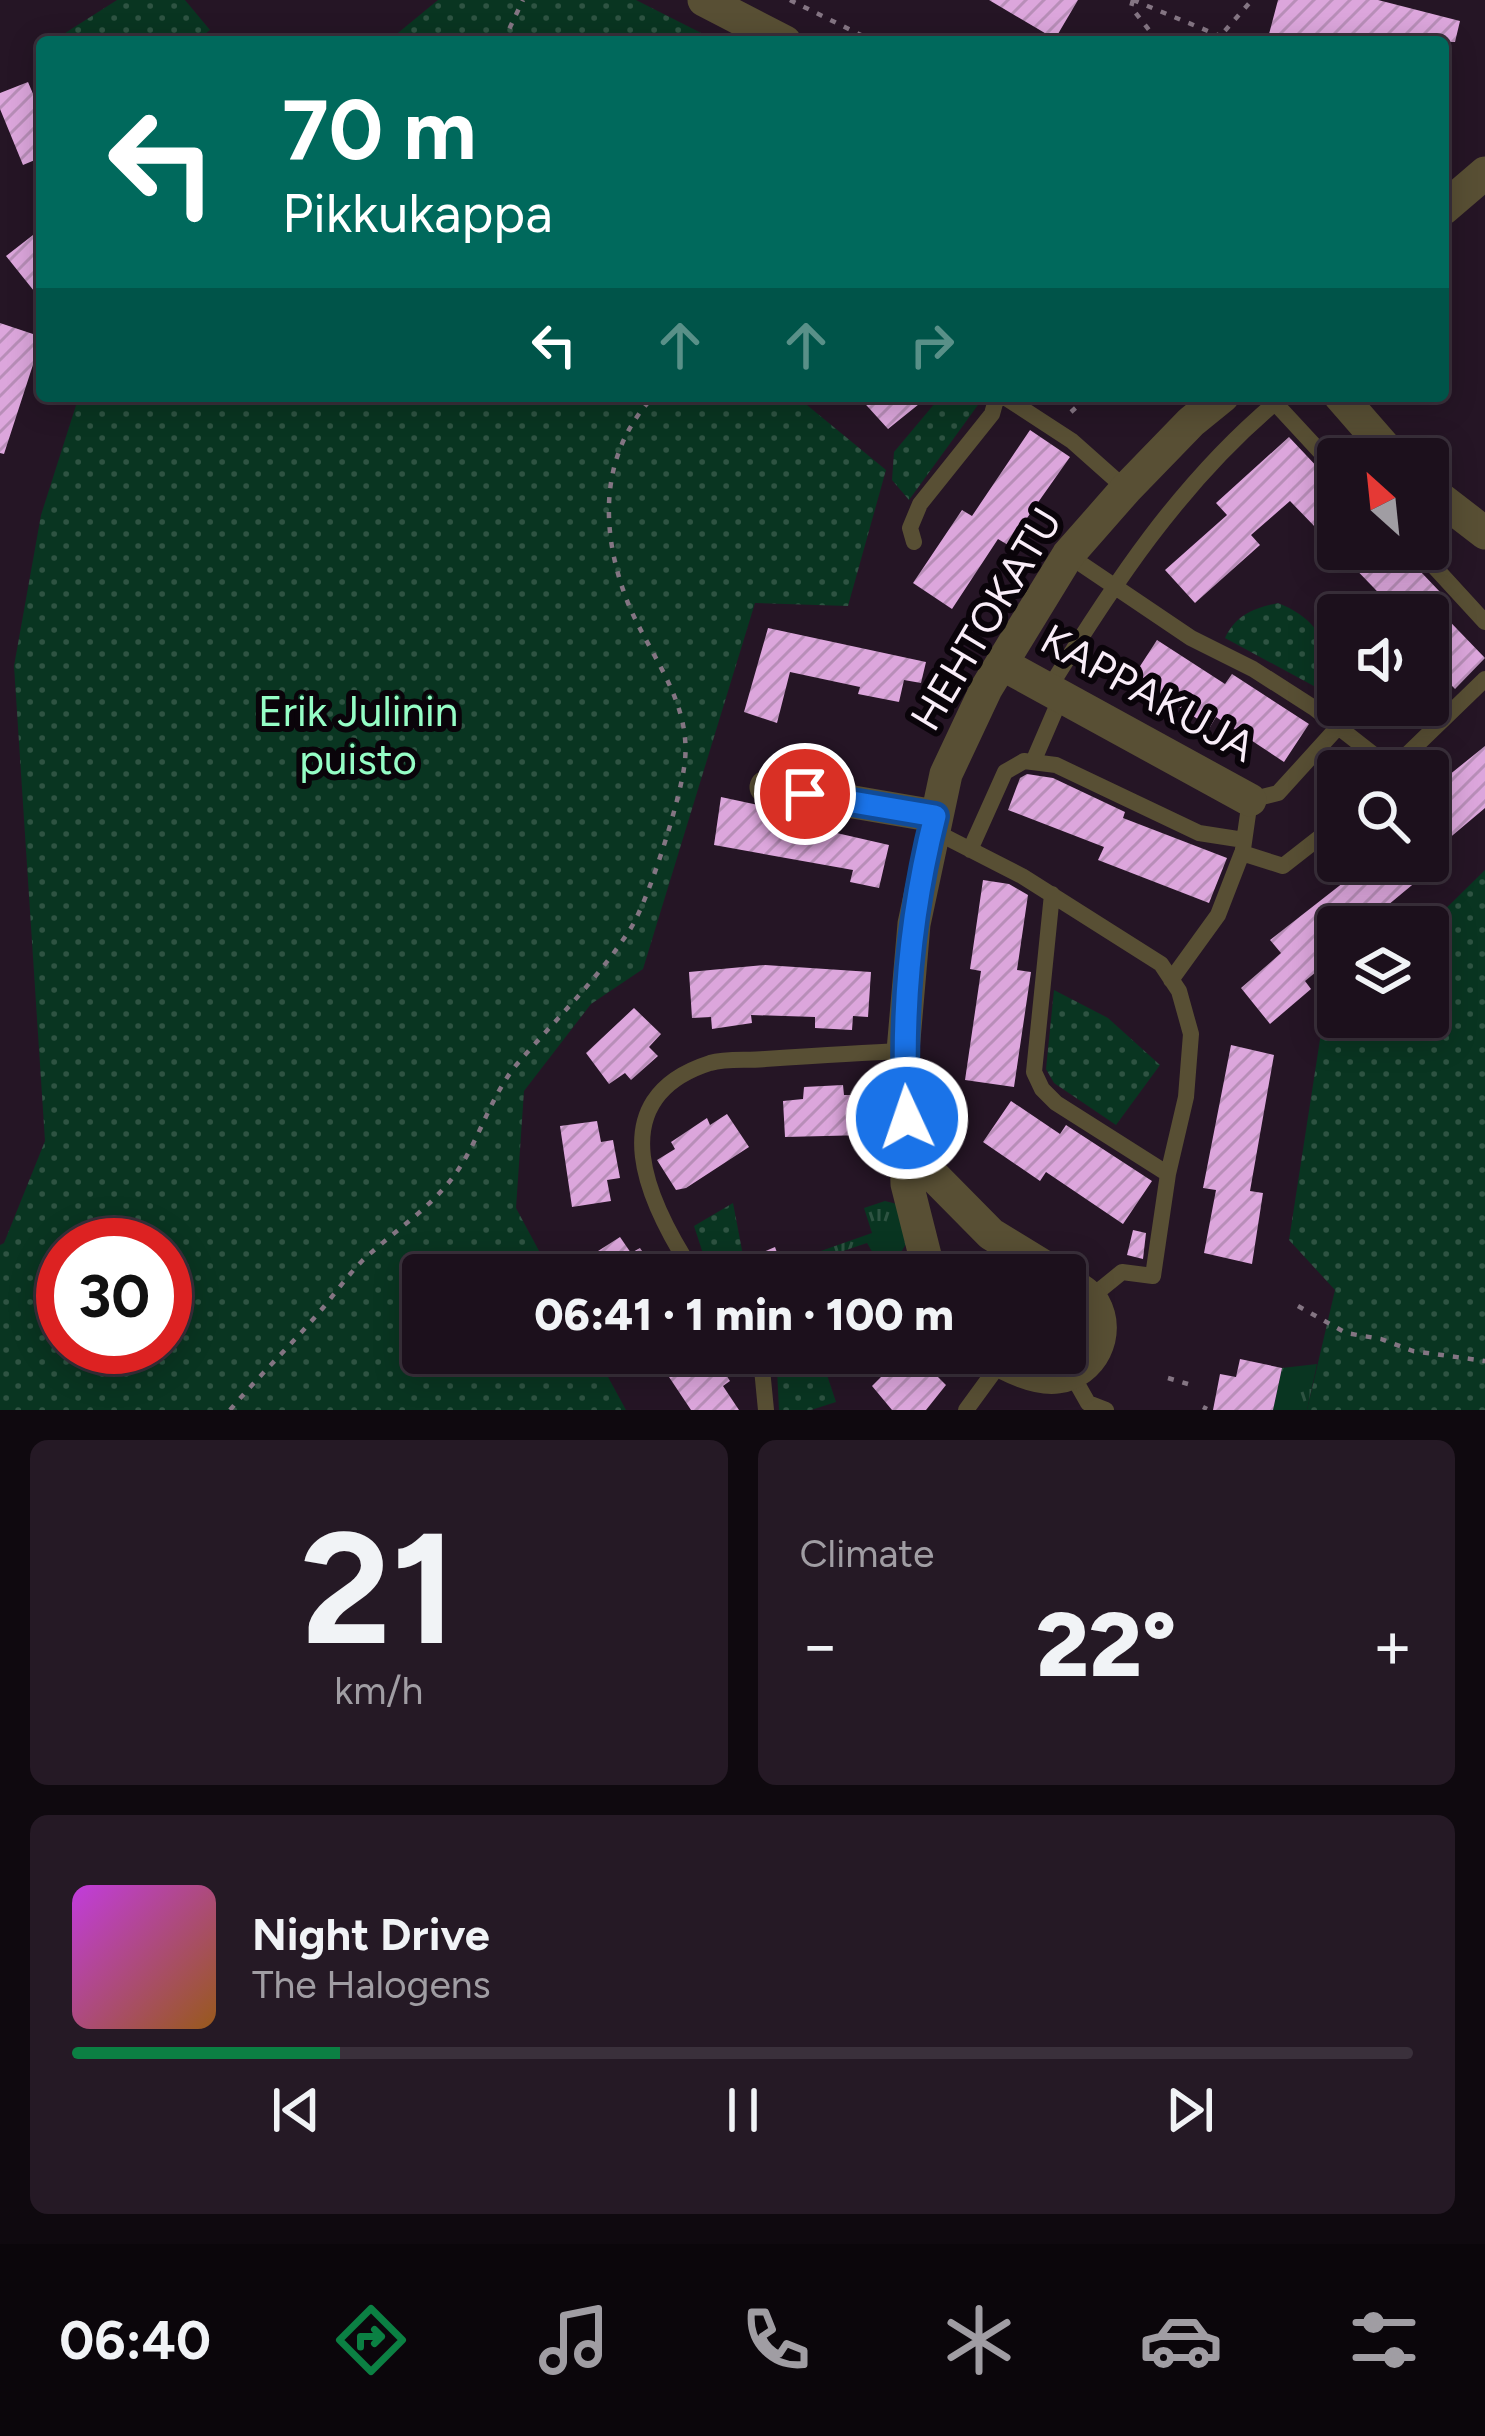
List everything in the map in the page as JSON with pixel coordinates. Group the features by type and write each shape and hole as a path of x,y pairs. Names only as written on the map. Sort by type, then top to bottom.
{"street":[{"path":"704,0 773,36"},
{"path":"1449,204 1485,173"},
{"name":"HEHTOKATU","path":"925,1254 907,1184 903,1051 910,959 933,823 964,732 1068,555 1214,402"},
{"path":"1345,402 1377,438"},
{"path":"1449,505 1485,533"},
{"name":"KAPPAKUJA","path":"1002,664 1250,800"},
{"path":"766,788 933,823"},
{"path":"909,1151 991,1234 1023,1254"},
{"path":"1086,1301 1100,1317 1100,1340 1086,1363"},
{"path":"1034,1374 1064,1374"}],"lane":[{"path":"914,542 910,528 920,504 997,402"},
{"path":"1010,402 1072,441 1126,489"},
{"path":"1033,762 1054,694 1114,584 1201,474 1275,403 1317,448"},
{"path":"1068,555 1191,638 1252,668 1366,750"},
{"path":"1437,570 1485,622"},
{"path":"1412,750 1485,679"},
{"path":"1172,980 1219,915 1243,846 1250,800 1278,793 1338,727"},
{"path":"970,850 1005,772 1024,760 1056,765 1199,833 1243,846 1283,866 1317,839"},
{"path":"933,823 1161,964 1179,991 1191,1034 1186,1097 1168,1174 1153,1276 1122,1272 1086,1280"},
{"path":"1052,894 1034,1072 1056,1103 1168,1174"},
{"path":"682,1254 647,1181 640,1124 650,1103 684,1075 714,1062 903,1051"},
{"path":"762,1374 766,1410"},
{"path":"966,1410 985,1374"},
{"path":"1072,1374 1088,1403 1106,1410"}],"path":[{"path":"506,36 523,0"},
{"path":"790,0 863,36"},
{"path":"1153,34 1131,8 1133,0 1210,36"},
{"path":"1222,36 1252,0"},
{"path":"230,1410 364,1259 416,1217 449,1182 472,1151 515,1066 592,982 633,926 674,811 685,764 682,715 657,655 630,608 610,541 610,473 629,428 649,402"},
{"path":"1298,1306 1346,1333 1381,1339 1413,1352 1485,1360"},
{"path":"1168,1378 1188,1384"}],"green space":[{"path":"117,0 185,0 210,30 202,36 60,36"},
{"path":"438,0 636,0 707,36 394,36"},
{"name":"Erik Julinin puisto","path":"77,402 803,402 886,470 848,606 755,603 643,969 591,1004 524,1091 516,1208 541,1254 402,1254 402,1374 606,1374 626,1410 0,1410 0,1245 45,1141 14,666 41,515"},
{"path":"936,402 980,402 909,500 892,480 894,452"},
{"path":"1278,603 1317,631 1317,688 1225,638 1235,624 1261,607"},
{"path":"1485,870 1485,1410 1307,1410 1335,1290 1289,1240 1320,1038 1449,1038 1448,906"},
{"path":"1054,990 1108,1018 1160,1065 1116,1125 1054,1083 1046,1069"},
{"path":"885,1201 901,1205 908,1241 901,1252 873,1254 867,1243 834,1254 812,1254 872,1233 864,1208"},
{"path":"733,1203 743,1254 703,1254 694,1226"},
{"path":"1317,1364 1307,1410 1273,1410 1282,1368"},
{"path":"777,1374 827,1374 836,1402 811,1410 779,1410"}],"building":[{"path":"989,0 1078,0 1057,36"},
{"path":"1278,0 1378,0 1460,21 1455,42 1449,42 1449,36 1269,34"},
{"path":"28,82 36,101 36,160 23,165 0,109 0,93"},
{"path":"36,233 36,294 6,256"},
{"path":"0,323 36,335 36,355 4,454 0,453"},
{"path":"863,402 922,402 888,429"},
{"path":"1030,430 1070,457 1008,545 998,539 952,609 913,583 962,510 972,516"},
{"path":"1289,437 1317,467 1317,529 1290,501 1251,535 1260,545 1195,603 1165,570 1227,515 1216,503"},
{"path":"1357,570 1419,570 1441,593 1440,594 1380,594"},
{"path":"1449,621 1485,658 1455,689 1449,683"},
{"path":"768,628 926,662 921,683 904,680 899,702 858,694 860,687 790,672 777,723 744,712"},
{"path":"1157,640 1225,684 1232,674 1309,724 1284,762 1216,717 1210,727 1133,677"},
{"path":"1485,746 1485,808 1449,838 1449,775"},
{"path":"1027,774 1053,778 1125,812 1123,818 1227,858 1209,903 1098,860 1104,847 1008,810 1020,778"},
{"path":"721,797 795,813 793,823 889,845 879,888 850,882 853,870 714,845"},
{"path":"983,880 1009,884 1028,895 1017,970 1031,972 1014,1087 965,1080 981,971 970,969"},
{"path":"1344,882 1416,882 1387,906 1317,906 1317,971 1305,981 1311,989 1270,1024 1241,988 1281,953 1270,940"},
{"path":"765,965 871,972 868,1017 853,1016 852,1030 815,1028 815,1017 751,1015 752,1023 712,1029 711,1017 692,1018 689,972"},
{"path":"634,1008 661,1034 649,1047 658,1056 631,1080 625,1073 609,1084 586,1053"},
{"path":"1231,1045 1274,1055 1250,1191 1263,1193 1252,1264 1204,1253 1216,1190 1203,1188"},
{"path":"843,1085 844,1095 865,1095 866,1135 785,1137 783,1101 803,1099 804,1087"},
{"path":"1011,1101 1060,1134 1066,1125 1152,1181 1123,1224 1046,1172 1040,1181 983,1142"},
{"path":"727,1114 749,1147 676,1190 657,1160 675,1149 671,1142 707,1118 710,1125"},
{"path":"597,1121 601,1142 613,1140 620,1178 607,1180 611,1201 572,1207 560,1126"},
{"path":"1133,1230 1146,1233 1143,1259 1127,1255"},
{"path":"620,1237 631,1253 640,1248 644,1254 593,1254"},
{"path":"1240,1359 1282,1368 1273,1410 1213,1410 1220,1374 1236,1377"},
{"path":"667,1374 726,1374 730,1381 723,1386 739,1410 691,1410"},
{"path":"884,1374 939,1374 946,1385 926,1410 892,1410 872,1386"}],"route":[{"path":"805,794 935,816 908,976 903,1051 907,1118"}]}
